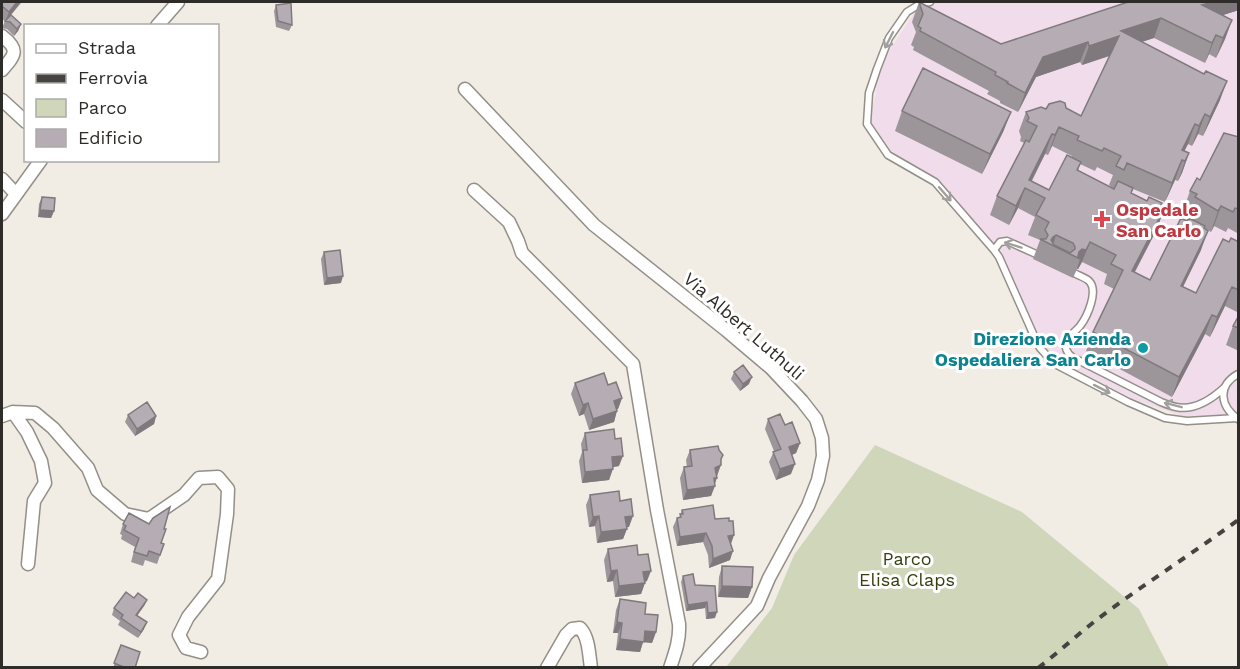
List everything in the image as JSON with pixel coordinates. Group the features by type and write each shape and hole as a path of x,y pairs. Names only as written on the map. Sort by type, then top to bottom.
{"street":[{"path":"159,24 178,2"},
{"path":"2,36 11,43 14,56 2,70"},
{"name":"Via Albert Luthuli","path":"465,89 594,225 771,368 816,419 822,438 823,456 818,480 808,506 769,578 757,606 699,668"},
{"path":"2,100 24,120"},
{"path":"2,214 40,162"},
{"path":"2,179 16,194"},
{"path":"474,190 509,222 522,253 633,364 657,510 679,624 678,645 670,668"},
{"path":"7,414 34,413 53,428 88,468 97,490 124,514 149,519 184,495 199,478 218,477 228,489 218,579 188,617 178,635 186,648 201,652"},
{"path":"7,414 27,432 41,461 45,483 34,501 28,564"},
{"path":"547,668 566,635 572,629 580,628 586,639 591,668"}],"lane":[{"path":"930,2 920,4 907,12 889,38 869,93 867,124 888,155 935,182 994,250 1035,338 1049,358 1128,402 1165,418 1187,421 1238,419"},
{"path":"994,250 1000,242 1007,241 1035,254"},
{"path":"1076,274 1090,282 1094,289 1086,316 1066,340 1067,353 1072,357 1161,402 1176,407 1204,403 1217,395 1231,379 1239,374"},
{"path":"1226,387 1224,399 1226,406 1229,412 1238,419"}],"shaded area":[{"name":"Ospedale San Carlo","path":"932,2 1238,2 1238,419 1193,420 1133,399 1052,357 996,256 936,182 888,155 867,124 876,94 877,69 920,4"}],"green space":[{"name":"Parco Elisa Claps","path":"875,445 1022,512 1139,609 1169,667 726,667 772,608 794,555"}],"building":[{"path":"2,2 17,2 9,12 2,6"},
{"path":"919,2 1001,44 1128,2 1212,2 1202,5 1232,20 1223,38 1216,35 1212,43 1161,18 1121,31 1204,74 1206,71 1227,81 1210,117 1205,114 1199,126 1195,124 1182,150 1189,153 1185,161 1182,160 1172,183 1127,163 1124,170 1116,166 1121,156 1077,140 1079,136 1059,127 1055,135 1052,134 1029,180 1049,190 1067,155 1081,162 1077,170 1114,189 1118,181 1133,188 1131,193 1147,201 1149,197 1162,203 1160,207 1164,209 1132,271 1150,280 1181,218 1187,221 1189,218 1205,226 1204,228 1208,231 1181,286 1196,293 1223,239 1229,242 1231,238 1239,242 1239,290 1232,287 1217,317 1212,315 1179,377 1093,332 1123,270 1111,264 1116,255 1090,242 1086,250 1082,249 1079,252 1080,259 1040,239 1046,239 1048,235 1045,230 1049,222 1036,215 1045,198 1025,188 1016,206 997,196 1026,140 1029,142 1037,126 1027,121 1029,118 1026,112 1041,107 1046,109 1049,104 1060,101 1065,103 1066,108 1081,116 1119,36 1089,46 1088,42 1043,57 1025,93 995,75 996,72 920,31 921,28 918,26 923,14","holes":["1056,235 1073,243 1075,249 1070,253 1054,245 1051,240"]},
{"path":"291,3 292,25 278,21 276,5"},
{"path":"11,15 21,24 17,29 10,22 5,21"},
{"path":"923,68 1011,112 990,154 902,111"},
{"path":"1224,133 1239,137 1239,209 1235,208 1233,212 1221,206 1218,211 1195,197 1197,194 1190,191 1197,178 1200,180"},
{"path":"42,197 55,198 54,211 40,210"},
{"path":"340,250 343,276 327,278 324,252"},
{"path":"1239,315 1239,328 1233,326"},
{"path":"743,365 752,377 743,384 734,372"},
{"path":"604,373 608,385 616,382 622,398 614,401 617,411 593,419 588,403 583,405 575,383"},
{"path":"147,402 156,416 137,429 128,415"},
{"path":"780,414 785,425 792,422 800,443 789,447 795,464 780,469 773,452 781,449 768,419"},
{"path":"614,429 615,439 621,438 623,456 612,457 613,469 585,472 583,450 587,450 585,433"},
{"path":"718,446 723,455 721,465 715,468 717,478 714,478 715,486 687,490 684,467 692,466 690,450"},
{"path":"619,491 620,501 631,499 633,516 625,517 627,529 601,532 599,516 593,517 590,495"},
{"path":"713,505 715,519 729,518 729,521 733,521 734,535 728,536 733,551 713,559 712,546 706,533 680,537 677,518 683,514 682,510"},
{"path":"170,507 160,555 149,551 147,556 134,552 139,538 124,530 126,526 123,524 129,513 149,524 153,518"},
{"path":"637,545 638,555 648,554 651,571 643,572 645,583 619,586 617,570 611,571 608,549"},
{"path":"722,566 753,567 752,587 722,586"},
{"path":"693,574 695,585 715,586 717,612 708,613 707,602 688,605 683,576"},
{"path":"126,592 134,598 138,593 147,600 136,615 147,622 141,632 121,618 123,615 114,608"},
{"path":"620,599 646,603 645,614 658,615 656,632 645,631 644,642 620,639 622,623 617,622"},
{"path":"121,645 140,652 135,668 126,668 114,663"}],"railway":[{"path":"1038,668 1099,618 1238,520"}],"place":[{"name":"Ospedale San Carlo","path":"1102,219"},
{"name":"Direzione Azienda Ospedaliera San Carlo","path":"1143,348"}]}
